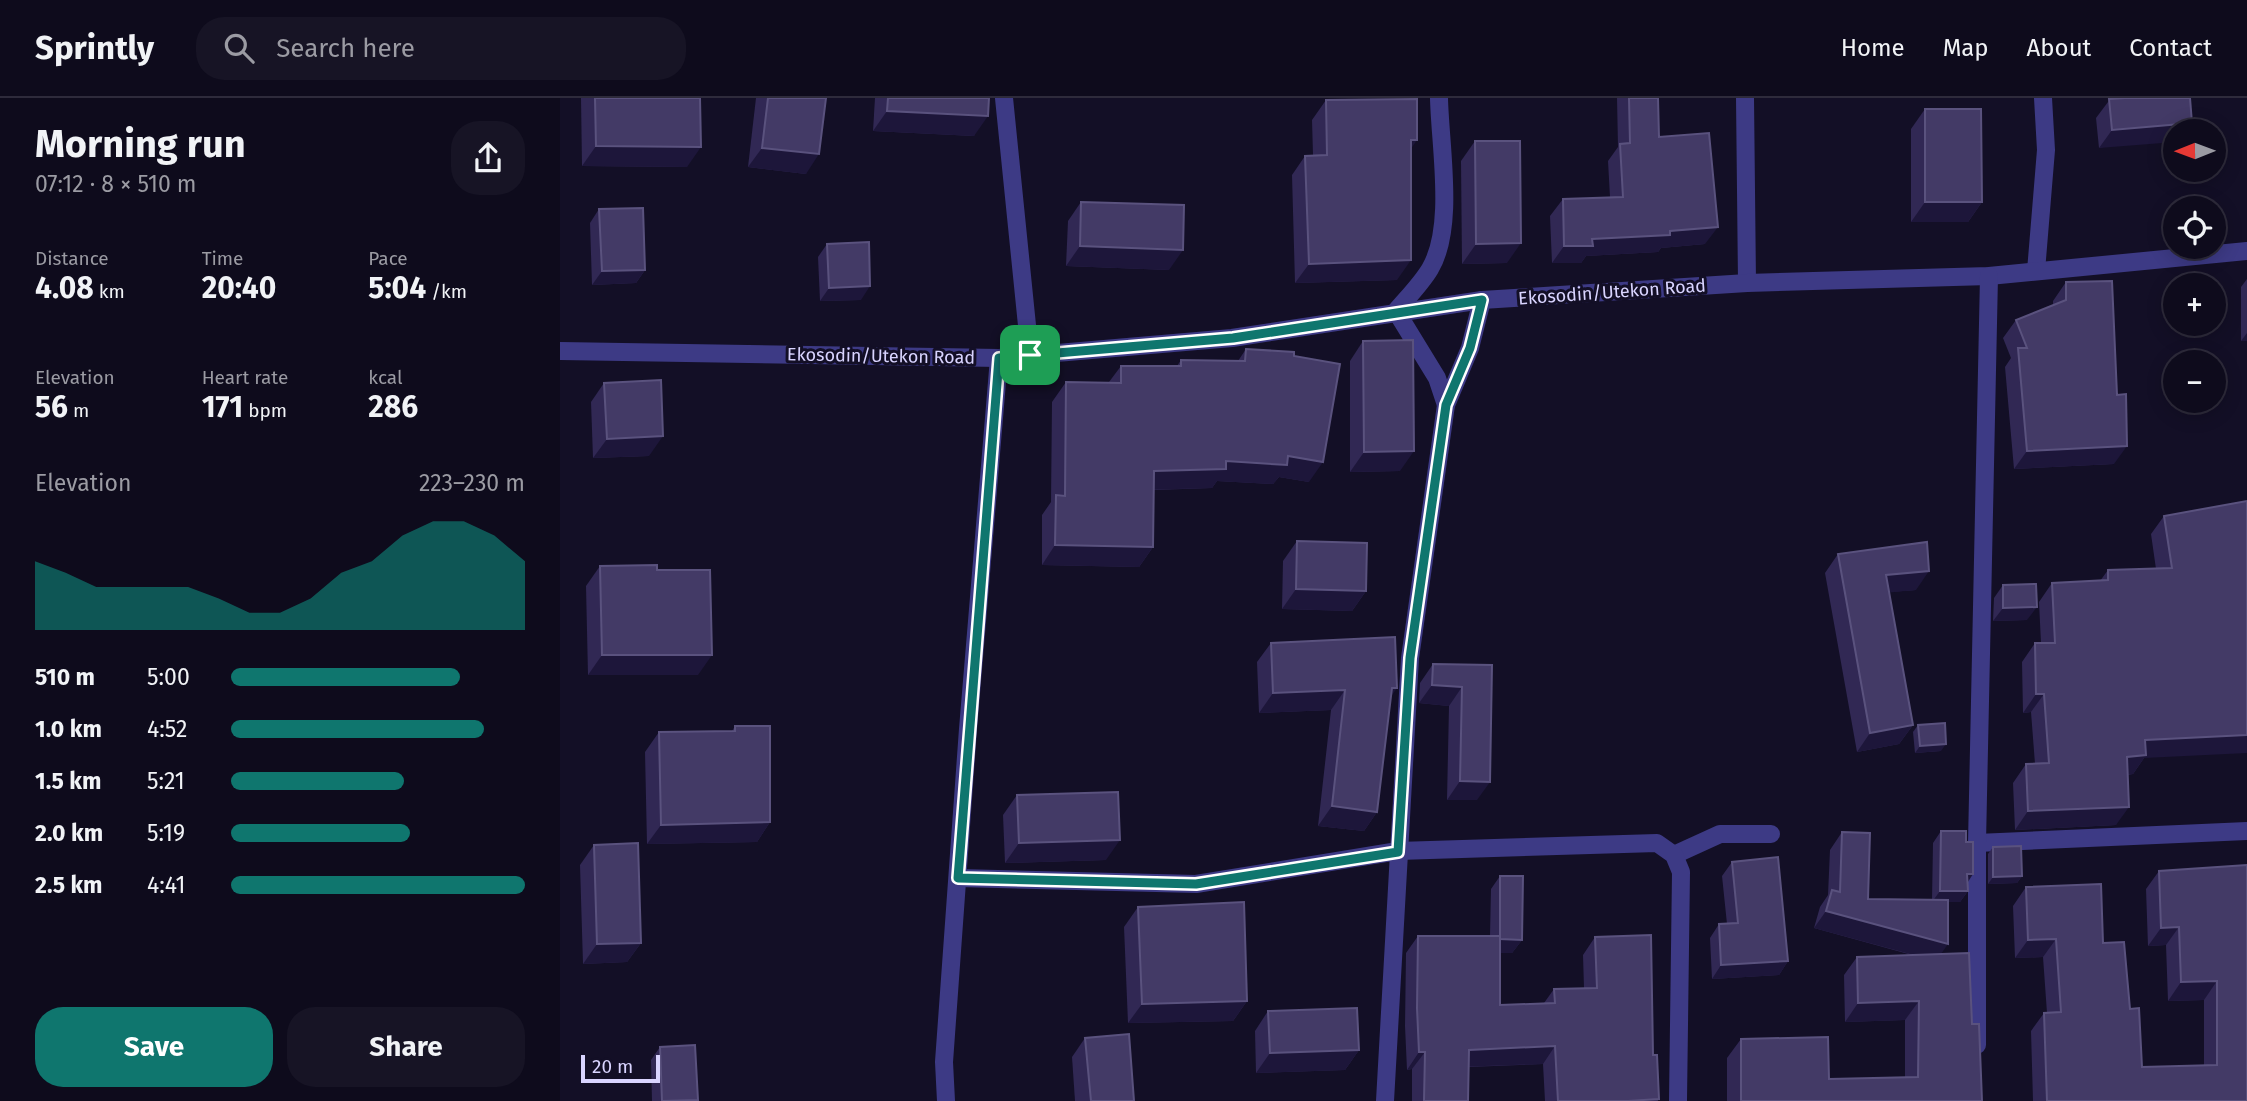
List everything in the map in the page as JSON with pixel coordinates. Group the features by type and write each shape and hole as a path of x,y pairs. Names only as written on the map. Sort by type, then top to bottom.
{"street":[{"path":"1004,98 1030,355"},
{"path":"1439,98 1443,221 1440,246 1430,270 1396,311 1437,378 1446,405"},
{"path":"1745,98 1747,283"},
{"path":"2036,271 2046,150 2043,98"},
{"name":"Ekosodin/Utekon Road","path":"560,351 999,358 1233,338 1396,311 1482,300 1747,283 1989,276 2247,251"},
{"path":"1978,1060 1977,843 1989,276"},
{"path":"1385,1101 1410,658 1446,405 1470,348 1482,300"},
{"path":"946,1101 944,1062 999,358"},
{"path":"1977,843 2247,831"},
{"path":"1674,855 1720,834 1771,834"},
{"path":"958,878 1196,884 1398,852 1657,843 1674,855 1681,872 1678,1101"}],"building":[{"path":"595,98 700,98 701,147 596,146"},
{"path":"768,98 826,98 819,154 762,148"},
{"path":"888,98 989,98 988,116 887,111"},
{"path":"1629,98 1658,98 1659,137 1709,133 1718,227 1670,231 1670,235 1592,239 1593,246 1564,246 1563,199 1623,197 1620,144 1630,143"},
{"path":"2190,98 2192,119 2163,119 2163,126 2112,130 2109,99"},
{"path":"1417,99 1417,140 1411,140 1411,260 1309,264 1305,156 1327,155 1326,100"},
{"path":"1925,109 1981,109 1982,202 1925,202"},
{"path":"1475,141 1520,141 1521,243 1476,244"},
{"path":"1081,202 1184,205 1183,250 1080,246"},
{"path":"643,208 645,270 602,271 599,209"},
{"path":"869,242 870,286 829,288 827,244"},
{"path":"2112,281 2117,395 2126,394 2127,446 2027,451 2018,348 2027,348 2016,320 2066,300 2066,282"},
{"path":"1413,340 1414,451 1364,452 1363,341"},
{"path":"1246,349 1294,352 1294,356 1340,364 1323,462 1288,456 1287,465 1226,461 1226,469 1154,471 1153,547 1055,545 1056,495 1065,496 1066,382 1121,383 1121,366 1181,366 1181,360 1245,361"},
{"path":"661,380 663,436 607,439 604,383"},
{"path":"2247,501 2247,735 2145,740 2146,755 2127,757 2129,807 2028,811 2026,764 2049,763 2044,694 2036,694 2035,643 2055,643 2052,583 2108,580 2108,570 2172,568 2164,516"},
{"path":"1297,541 1367,543 1366,591 1296,589"},
{"path":"1927,542 1929,571 1886,575 1913,725 1870,733 1838,554"},
{"path":"657,565 657,570 710,570 712,655 602,655 600,566"},
{"path":"2036,584 2037,607 2003,608 2003,585"},
{"path":"1395,637 1397,688 1392,688 1377,812 1332,806 1345,690 1273,693 1271,643"},
{"path":"1433,664 1492,665 1490,782 1460,781 1462,687 1432,685"},
{"path":"1945,723 1946,744 1920,746 1918,725"},
{"path":"735,726 770,726 770,822 661,825 659,732 735,731"},
{"path":"1118,792 1120,840 1019,843 1017,795"},
{"path":"1941,831 1966,831 1966,842 1973,842 1973,874 1967,874 1968,891 1940,891"},
{"path":"1842,832 1870,833 1868,899 1948,900 1948,944 1826,911 1832,890 1840,892"},
{"path":"638,843 641,943 597,944 594,845"},
{"path":"2021,846 2022,876 1993,877 1993,847"},
{"path":"1778,857 1788,961 1721,965 1719,924 1738,923 1732,862"},
{"path":"2247,865 2247,1101 2047,1101 2044,1013 2061,1012 2056,939 2028,940 2026,887 2101,884 2103,943 2124,942 2130,1009 2139,1008 2142,1067 2217,1065 2217,981 2181,982 2179,927 2161,928 2159,871"},
{"path":"1500,876 1523,876 1522,940 1500,939"},
{"path":"1244,902 1247,1001 1142,1004 1138,907"},
{"path":"1651,935 1653,1055 1657,1055 1659,1099 1558,1101 1555,1046 1469,1050 1468,1101 1424,1101 1425,1052 1419,1052 1417,1008 1418,936 1500,936 1500,1005 1555,1003 1554,989 1597,988 1595,937"},
{"path":"1969,953 1972,1024 1979,1024 1982,1101 1741,1101 1741,1039 1828,1037 1829,1079 1918,1077 1919,1001 1858,1003 1857,957"},
{"path":"1357,1008 1359,1050 1270,1053 1268,1011"},
{"path":"1129,1034 1134,1101 1091,1101 1085,1038"},
{"path":"695,1045 698,1100 662,1101 660,1047"}],"route":[{"path":"1482,300 1470,348 1446,405 1410,658 1398,852 1196,884 958,878 999,358 1030,355 1233,338 1396,311 1482,300"}]}
